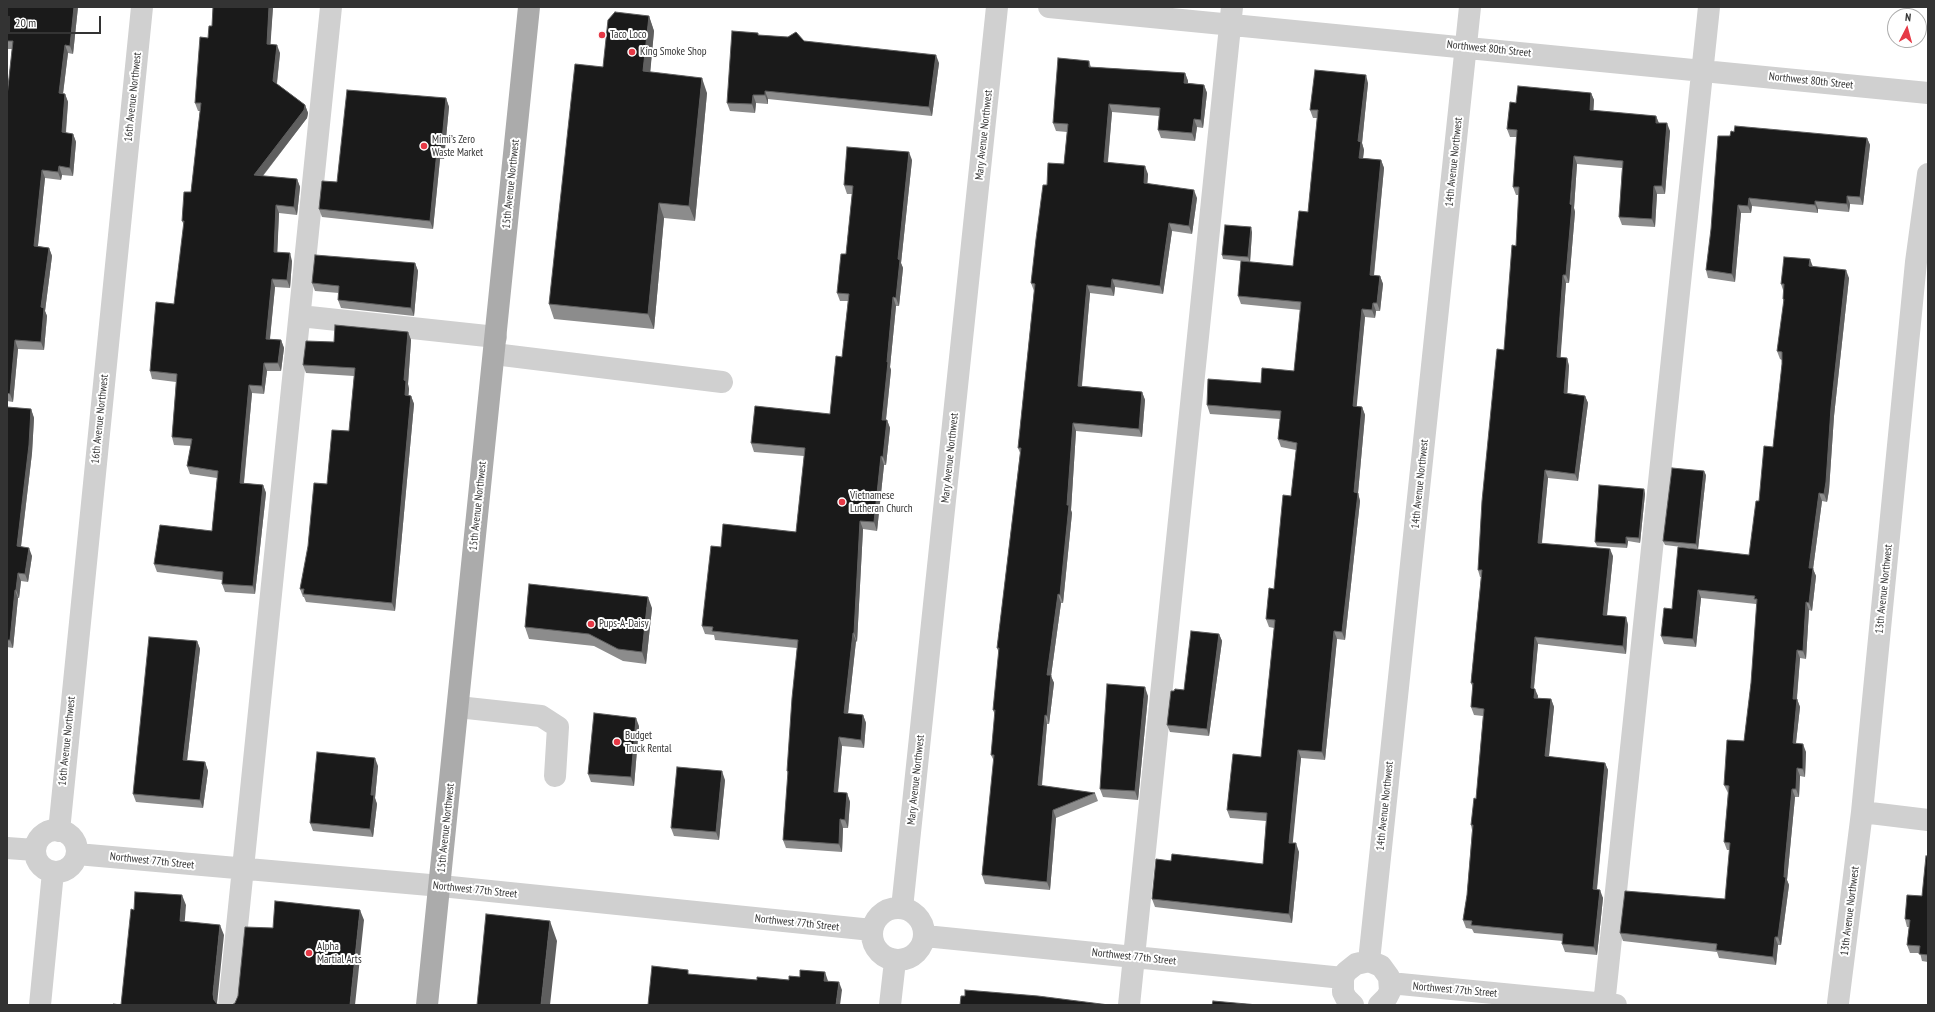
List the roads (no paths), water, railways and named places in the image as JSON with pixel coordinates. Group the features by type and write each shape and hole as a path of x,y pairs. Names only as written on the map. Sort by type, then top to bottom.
{"main road":[{"name":"15th Avenue Northwest","path":"428,1005 529,7"}],"street":[{"name":"16th Avenue Northwest","path":"59,831 142,7"},
{"path":"229,1005 331,7"},
{"name":"Mary Avenue Northwest","path":"902,908 997,7"},
{"name":"Northwest 80th Street","path":"1049,7 1231,16 1466,47 1928,93"},
{"name":"14th Avenue Northwest","path":"1369,961 1470,7"},
{"path":"1608,1005 1710,7"},
{"path":"1129,1005 1231,16"},
{"name":"13th Avenue Northwest","path":"1836,1004 1862,812 1922,262 1928,174"},
{"path":"300,316 495,345 722,382"},
{"path":"458,707 541,716 558,727 555,776"},
{"path":"1862,812 1928,820"},
{"path":"59,831 67,833 72,838 76,844 77,854 74,863 70,868 63,871 53,872 42,867 38,862 35,850 38,841 42,836 48,832 59,831"},
{"path":"7,848 35,850"},
{"name":"Northwest 77th Street","path":"77,854 243,870 441,886 872,930"},
{"path":"40,1005 53,872"},
{"path":"902,908 916,914 925,930 921,948 915,955 908,959 895,960 883,956 877,951 873,943 872,930 876,920 882,913 890,909 902,908"},
{"name":"Northwest 77th Street","path":"924,936 1343,978"},
{"path":"890,1005 895,960"},
{"path":"1353,1005 1346,998 1343,992 1343,978 1346,972 1356,964 1369,961 1375,963 1386,971 1390,983 1387,997 1379,1005"},
{"name":"Northwest 77th Street","path":"1390,983 1608,1005"}],"place":[{"name":"Taco Loco","path":"602,35"},
{"name":"King Smoke Shop","path":"632,52"},
{"name":"Mimi’s Zero Waste Market","path":"424,146"},
{"name":"Vietnamese Lutheran Church","path":"842,502"},
{"name":"Pups-A-Daisy","path":"591,624"},
{"name":"Budget Truck Rental","path":"617,742"},
{"name":"Alpha Martial Arts","path":"309,953"}]}
